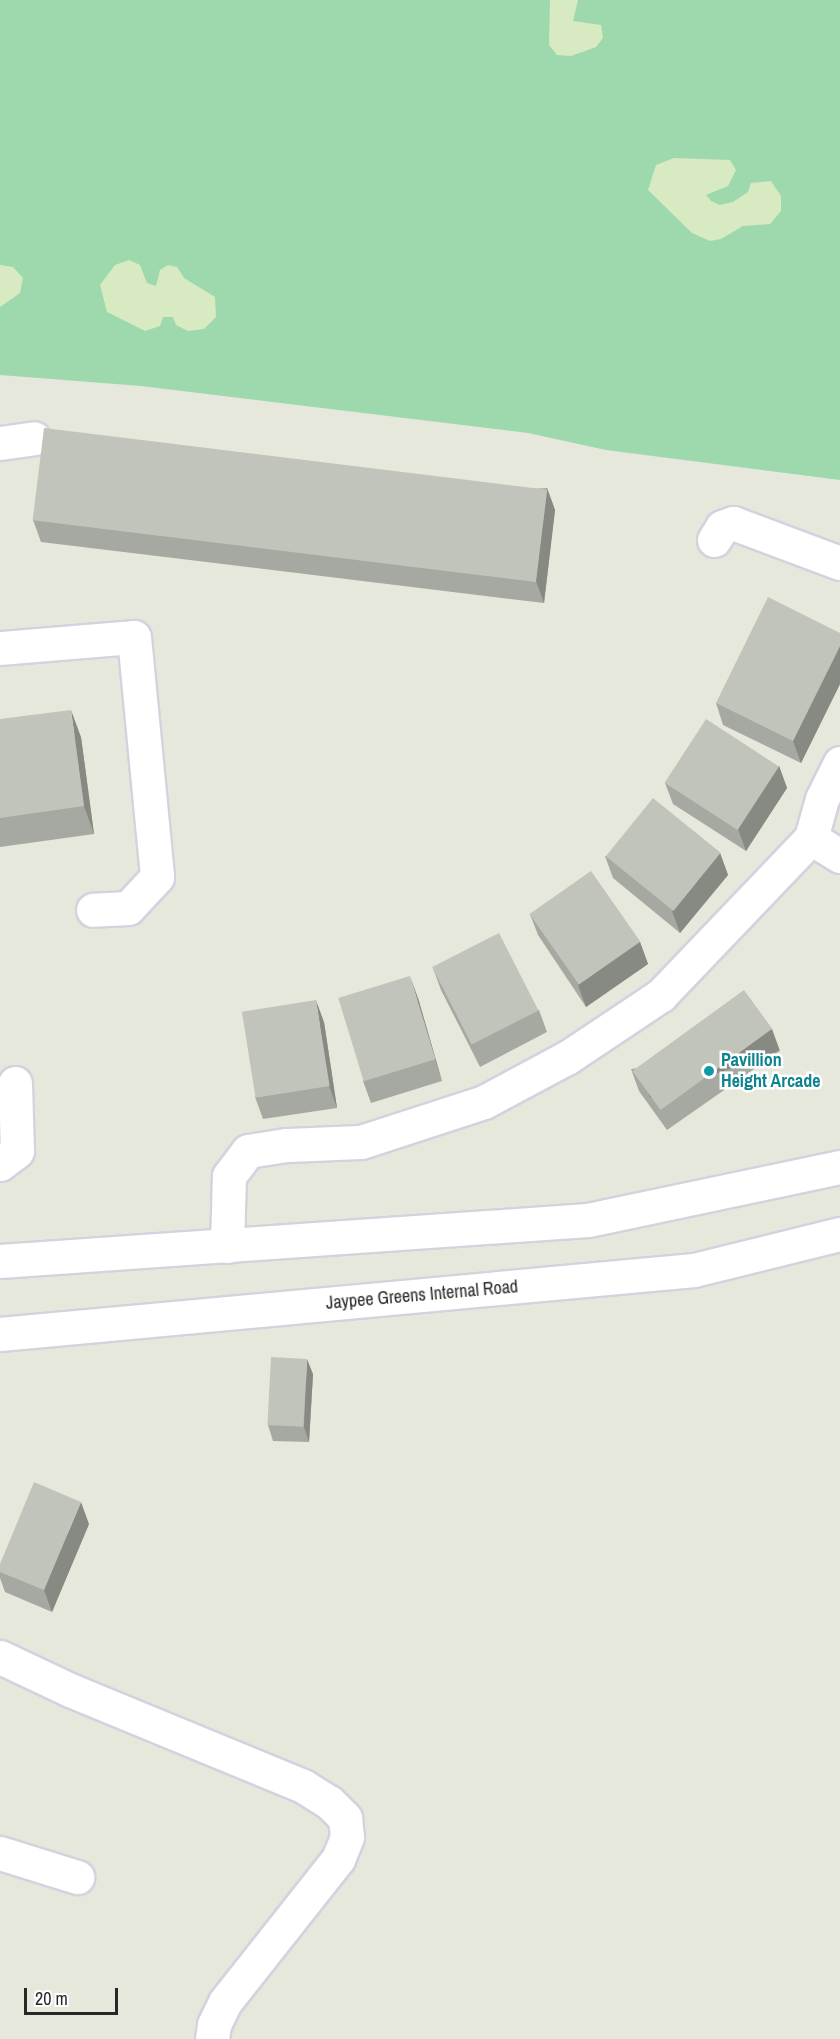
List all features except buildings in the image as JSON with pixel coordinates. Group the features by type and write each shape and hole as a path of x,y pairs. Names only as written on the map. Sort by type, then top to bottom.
{"street":[{"path":"0,443 34,438"},
{"path":"714,540 722,527 733,523 840,563"},
{"path":"0,648 134,637 157,877 128,908 93,910"},
{"path":"227,1246 229,1176 248,1151 287,1144 361,1142 484,1102 568,1058 661,995 807,843 822,799 840,763"},
{"path":"807,843 840,856"},
{"path":"807,843 840,879"},
{"path":"0,1164 17,1150 15,1083"},
{"path":"0,1261 588,1220 840,1167"},
{"name":"Jaypee Greens Internal Road","path":"0,1334 694,1270 840,1234"},
{"path":"0,1657 70,1690 303,1786 329,1802 345,1818 347,1837 338,1859 225,2002 214,2025 212,2039"},
{"path":"0,1853 77,1877"}],"shaded area":[{"path":"0,0 840,0 840,480 606,450 528,433 141,386 0,375"}],"sand":[{"path":"550,0 578,0 573,21 601,25 603,38 596,47 571,56 557,55 549,45"},
{"path":"674,158 730,160 736,170 728,186 706,195 711,201 720,205 733,202 748,192 751,183 771,181 781,196 781,211 770,224 743,226 721,239 710,241 692,233 648,190 656,165"},
{"path":"129,260 140,265 147,283 156,286 160,270 168,265 177,267 184,278 215,297 216,317 204,329 188,331 176,325 173,317 163,317 160,326 145,331 107,312 100,285 115,265"},
{"path":"0,265 13,267 23,278 20,293 0,307"}],"place":[{"name":"Pavillion Height Arcade","path":"709,1071"}]}
